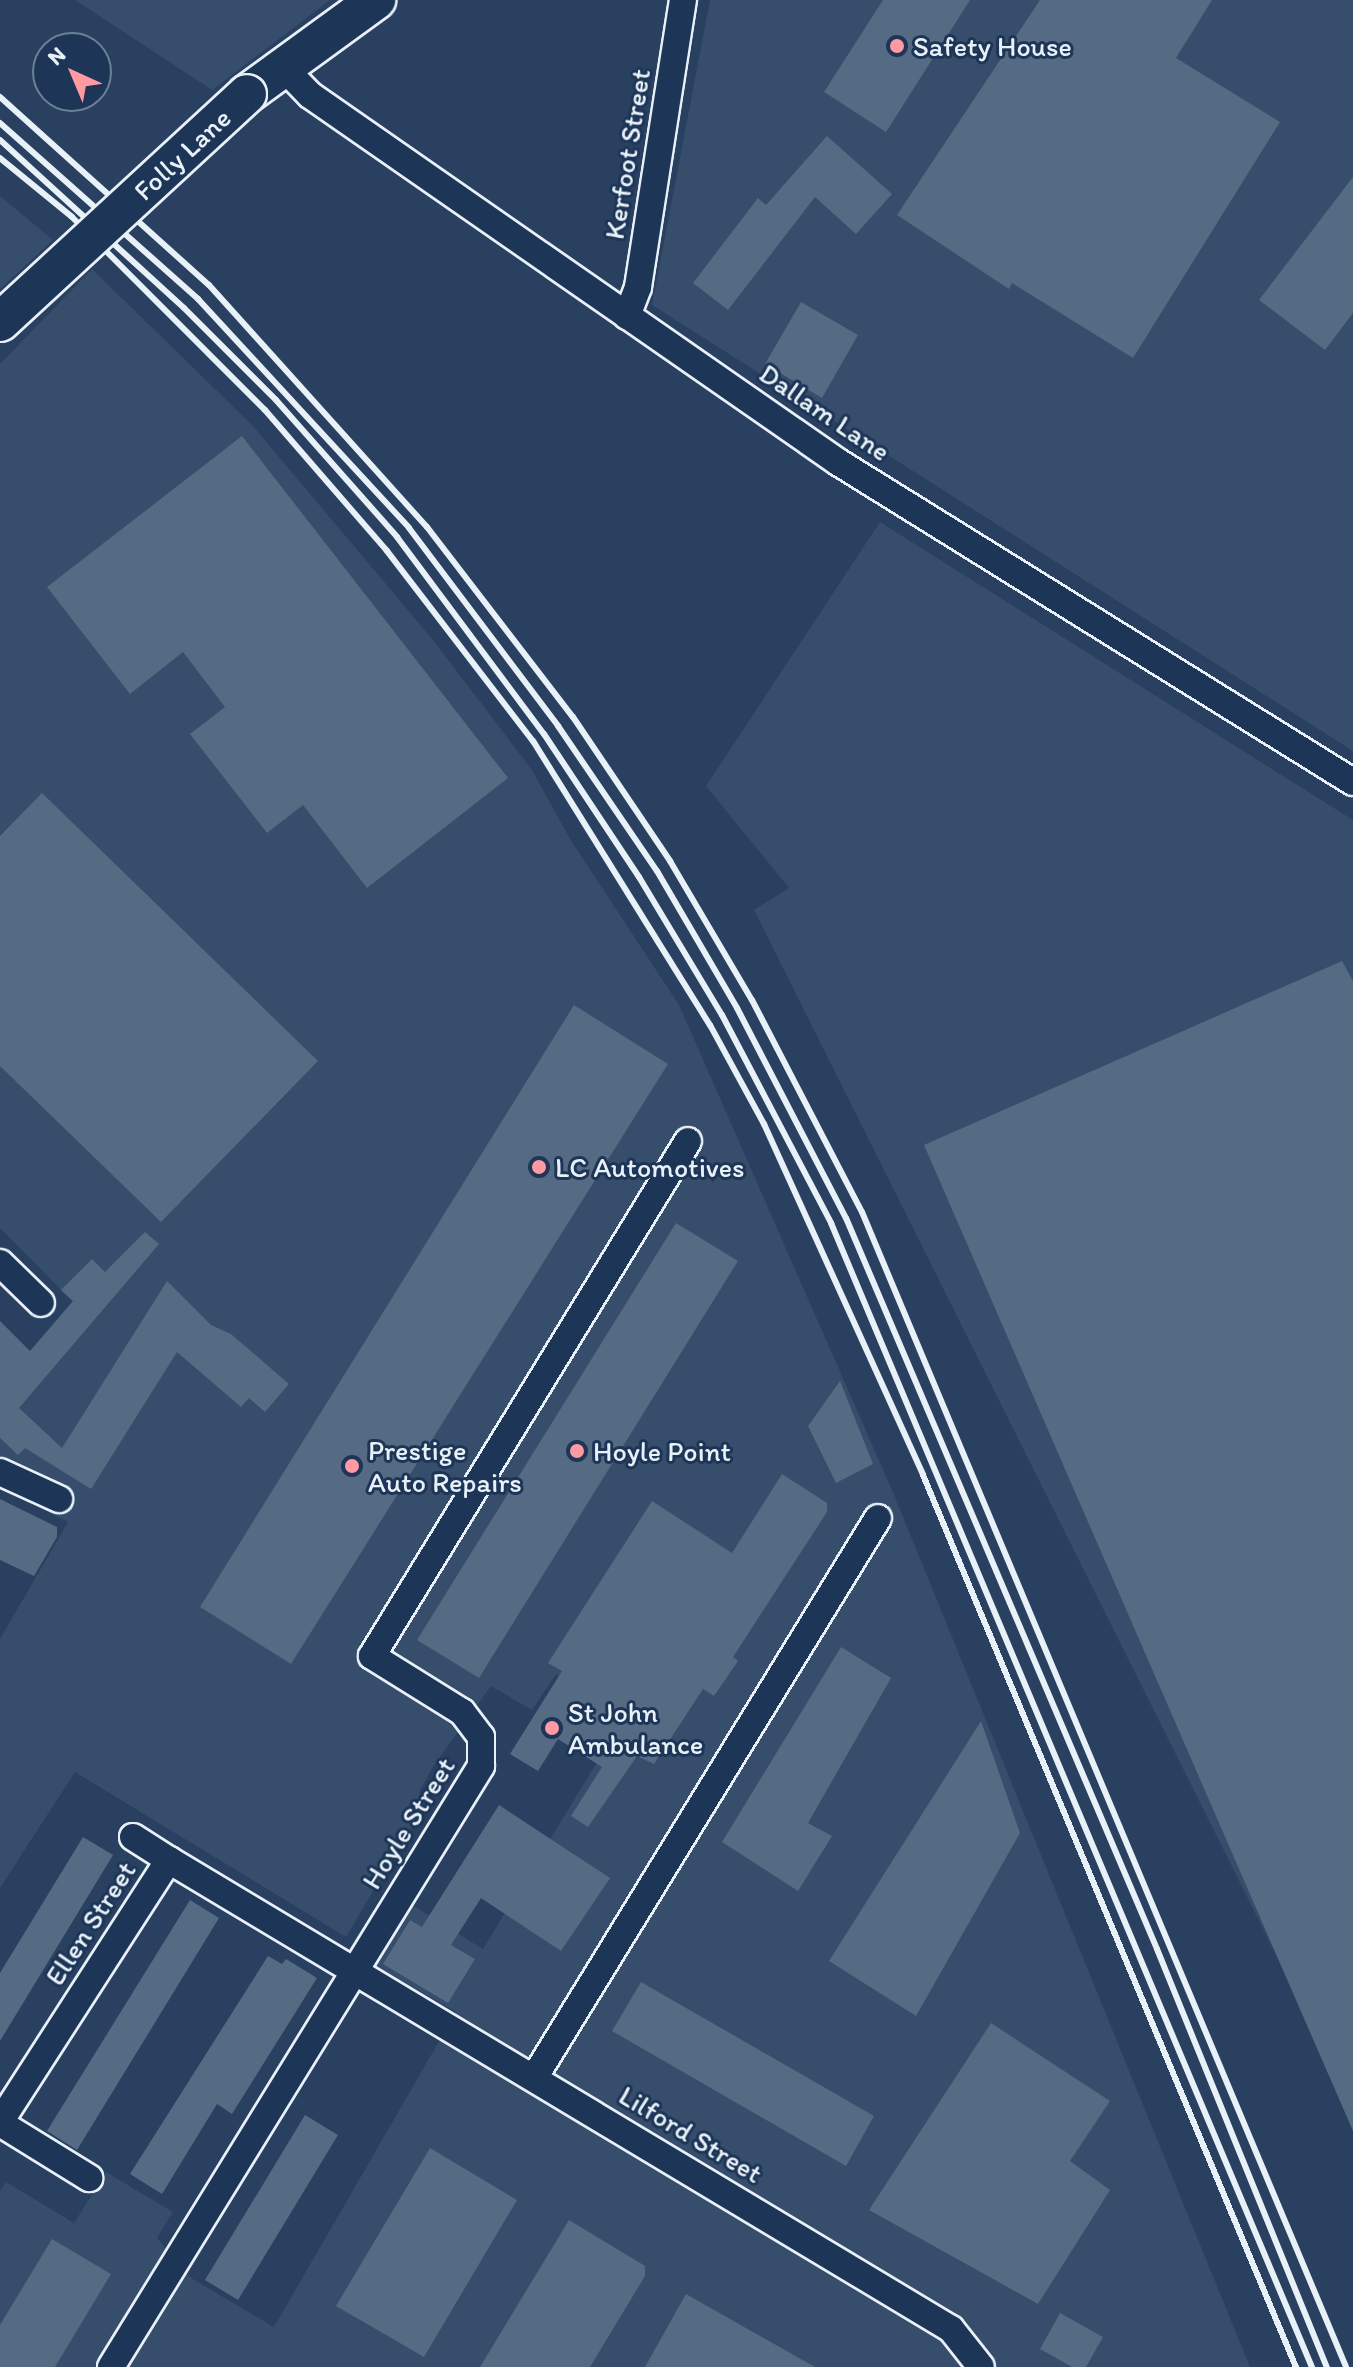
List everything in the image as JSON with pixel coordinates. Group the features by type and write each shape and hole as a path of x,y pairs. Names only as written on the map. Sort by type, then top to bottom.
{"street":[{"name":"Folly Lane","path":"0,322 247,94 376,0"},
{"name":"Kerfoot Street","path":"627,316 638,287 683,0"},
{"name":"Dallam Lane","path":"282,66 310,95 838,462 1353,782"},
{"name":"Hoyle Street","path":"111,2367 485,1752 473,1723 462,1712 372,1656 688,1141"},
{"path":"0,1263 41,1303"},
{"path":"0,1472 59,1499"},
{"path":"534,2078 878,1518"},
{"path":"133,1837 169,1860"},
{"name":"Ellen Street","path":"0,2122 169,1860 352,1974"},
{"name":"Lilford Street","path":"352,1974 534,2078 951,2329 981,2367"},
{"path":"0,2122 89,2178"}],"shaded area":[{"path":"75,0 330,0 212,90"},
{"path":"710,0 1353,0 1353,751 652,305"},
{"path":"0,196 53,240 0,289"},
{"path":"92,269 253,426 433,640 532,770 570,839 679,1005 892,1490 1250,2367 0,2367 0,2191 6,2182 74,2223 106,2172 173,2212 157,2238 191,2278 274,2327 456,2012 373,1964 409,1903 483,1949 624,1718 556,1674 532,1710 491,1686 434,1765 419,1792 425,1804 346,1937 75,1772 0,1888 0,1639 68,1522 0,1488 0,1382 75,1304 0,1228 0,364"},
{"path":"880,522 1353,820 1353,2109 754,910 789,888 706,786"}],"building":[{"name":"Safety House","path":"883,0 970,0 886,132 824,92"},
{"path":"1040,0 1212,0 1176,58 1280,122 1133,358 1012,283 1009,289 897,215"},
{"path":"827,136 892,194 856,234 815,197 728,310 693,283 758,198 766,205"},
{"path":"1353,177 1353,313 1325,350 1259,300"},
{"path":"801,302 858,335 822,398 765,364"},
{"path":"242,436 508,778 367,888 303,805 267,833 190,734 225,707 183,652 130,694 47,587"},
{"path":"42,793 318,1061 161,1222 0,1066 0,836"},
{"path":"1342,961 1353,981 1353,2131 924,1145"},
{"path":"574,1005 668,1064 291,1664 200,1607"},
{"name":"Hoyle Point","path":"676,1223 738,1261 479,1678 417,1640"},
{"path":"145,1232 159,1244 19,1408 62,1448 167,1281 211,1325 231,1334 289,1384 265,1412 249,1398 241,1407 177,1352 91,1489 25,1448 18,1455 0,1438 0,1321 30,1351 73,1301 61,1290 92,1259 105,1272"},
{"path":"840,1381 873,1464 836,1483 808,1426"},
{"path":"782,1474 827,1503 827,1512 733,1657 738,1661 714,1696 703,1689 654,1764 637,1756 588,1827 571,1816 602,1767 558,1739 538,1771 510,1754 562,1671 548,1663 652,1501 732,1553"},
{"path":"0,1499 57,1527 57,1537 34,1576 0,1560"},
{"path":"841,1647 891,1678 808,1823 832,1836 798,1891 722,1842"},
{"path":"981,1721 1020,1833 916,2016 829,1961"},
{"path":"499,1805 610,1878 561,1951 481,1898 451,1945 475,1959 448,2003 383,1964 410,1920 422,1927"},
{"path":"83,1837 113,1855 0,2041 0,1973"},
{"path":"190,1900 219,1918 77,2150 47,2131"},
{"path":"268,1956 282,1964 286,1959 317,1978 232,2114 217,2104 162,2194 130,2174"},
{"path":"641,1982 874,2116 846,2166 612,2031"},
{"path":"991,2023 1110,2101 1070,2161 1110,2190 1038,2304 869,2210"},
{"path":"305,2115 338,2135 238,2300 205,2280"},
{"path":"430,2148 517,2200 424,2357 336,2306"},
{"path":"569,2220 645,2266 645,2276 590,2367 480,2367"},
{"path":"52,2239 111,2274 55,2367 0,2367 0,2325"},
{"path":"686,2294 815,2367 645,2367"},
{"path":"1060,2313 1103,2337 1086,2367 1072,2367 1040,2349"}],"railway":[{"path":"0,97 209,285 427,527 573,717 670,861 752,1000 862,1212 1346,2367"},
{"path":"0,123 198,299 409,528 558,726 657,871 737,1008 846,1218 1157,1949 1327,2367"},
{"path":"0,140 184,308 276,400 397,537 544,734 639,877 722,1015 831,1223 1312,2367"},
{"path":"0,158 72,217 265,410 387,551 533,741 710,1025 764,1124 923,1475 1296,2367"}],"place":[{"name":"Safety House","path":"897,46"},
{"name":"LC Automotives","path":"539,1167"},
{"name":"Hoyle Point","path":"577,1451"},
{"name":"Prestige Auto Repairs","path":"352,1466"},
{"name":"St John Ambulance","path":"552,1728"}]}
